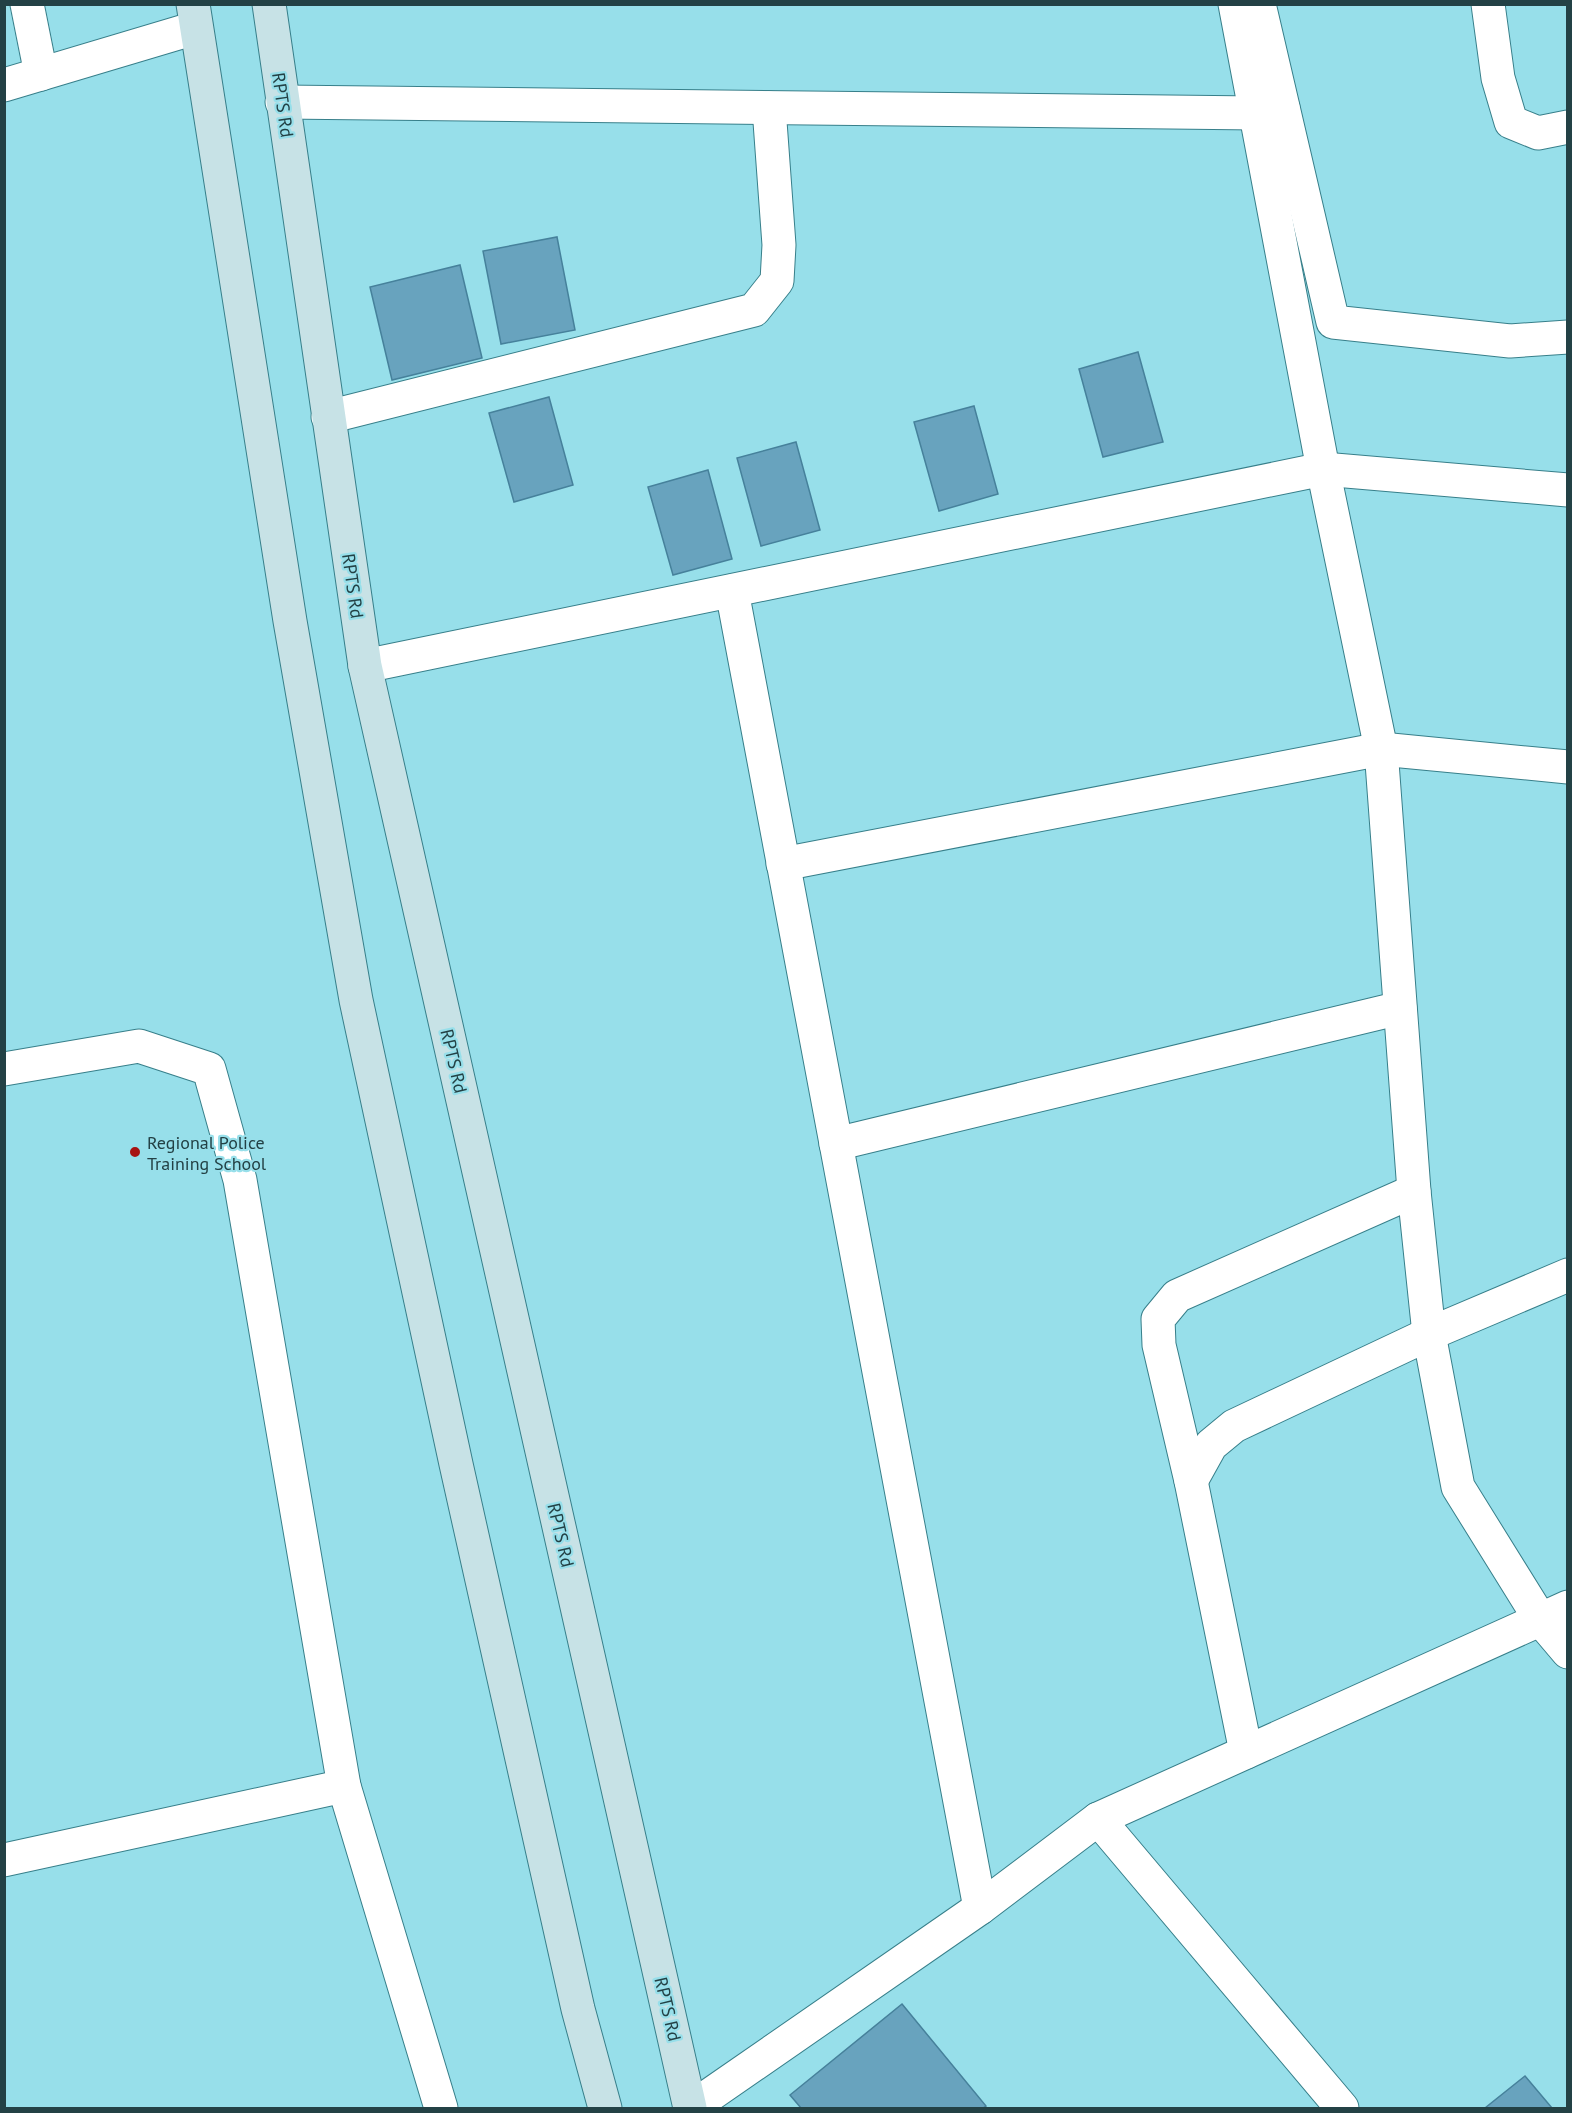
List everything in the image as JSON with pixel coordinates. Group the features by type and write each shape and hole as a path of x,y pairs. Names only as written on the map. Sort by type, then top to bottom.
{"street":[{"path":"27,4 41,74"},
{"name":"RPTS Rd","path":"269,4 365,666 691,2109"},
{"path":"1235,4 1270,111 1333,322 1510,340 1568,337"},
{"path":"1259,4 1292,301 1323,469 1381,749 1414,1191 1429,1334 1458,1487 1554,1613 1568,1652"},
{"path":"1488,4 1498,78 1511,122 1538,132 1568,127"},
{"path":"4,86 194,16 288,609 356,1000 453,1452 572,1985 605,2109"},
{"path":"282,102 1270,111"},
{"path":"328,417 754,310 777,281 779,245 770,108"},
{"path":"1292,301 1326,293"},
{"path":"365,666 1323,469 1568,490"},
{"path":"732,591 980,1908"},
{"path":"783,864 1381,749 1568,767"},
{"path":"836,1144 1400,1008"},
{"path":"4,1069 139,1046 209,1069 240,1180 344,1786 441,2109"},
{"path":"1246,1752 1191,1481 1159,1345 1158,1319 1177,1296 1414,1191"},
{"path":"1191,1481 1211,1445 1234,1426 1429,1334 1568,1275"},
{"path":"691,2109 980,1908 1098,1819 1554,1613"},
{"path":"4,1860 344,1786"},
{"path":"1098,1819 1342,2109"}],"building":[{"path":"557,237 575,330 501,344 483,251"},
{"path":"460,265 482,358 392,380 370,287"},
{"path":"1138,352 1163,442 1103,457 1079,369"},
{"path":"549,397 573,485 514,502 489,413"},
{"path":"974,406 998,494 939,511 914,422"},
{"path":"796,442 820,530 761,546 737,458"},
{"path":"708,470 732,559 673,575 648,487"},
{"path":"902,2004 986,2106 983,2108 801,2108 790,2095"},
{"path":"1525,2076 1552,2108 1485,2108"}],"place":[{"name":"Regional Police Training School","path":"135,1152"}]}
